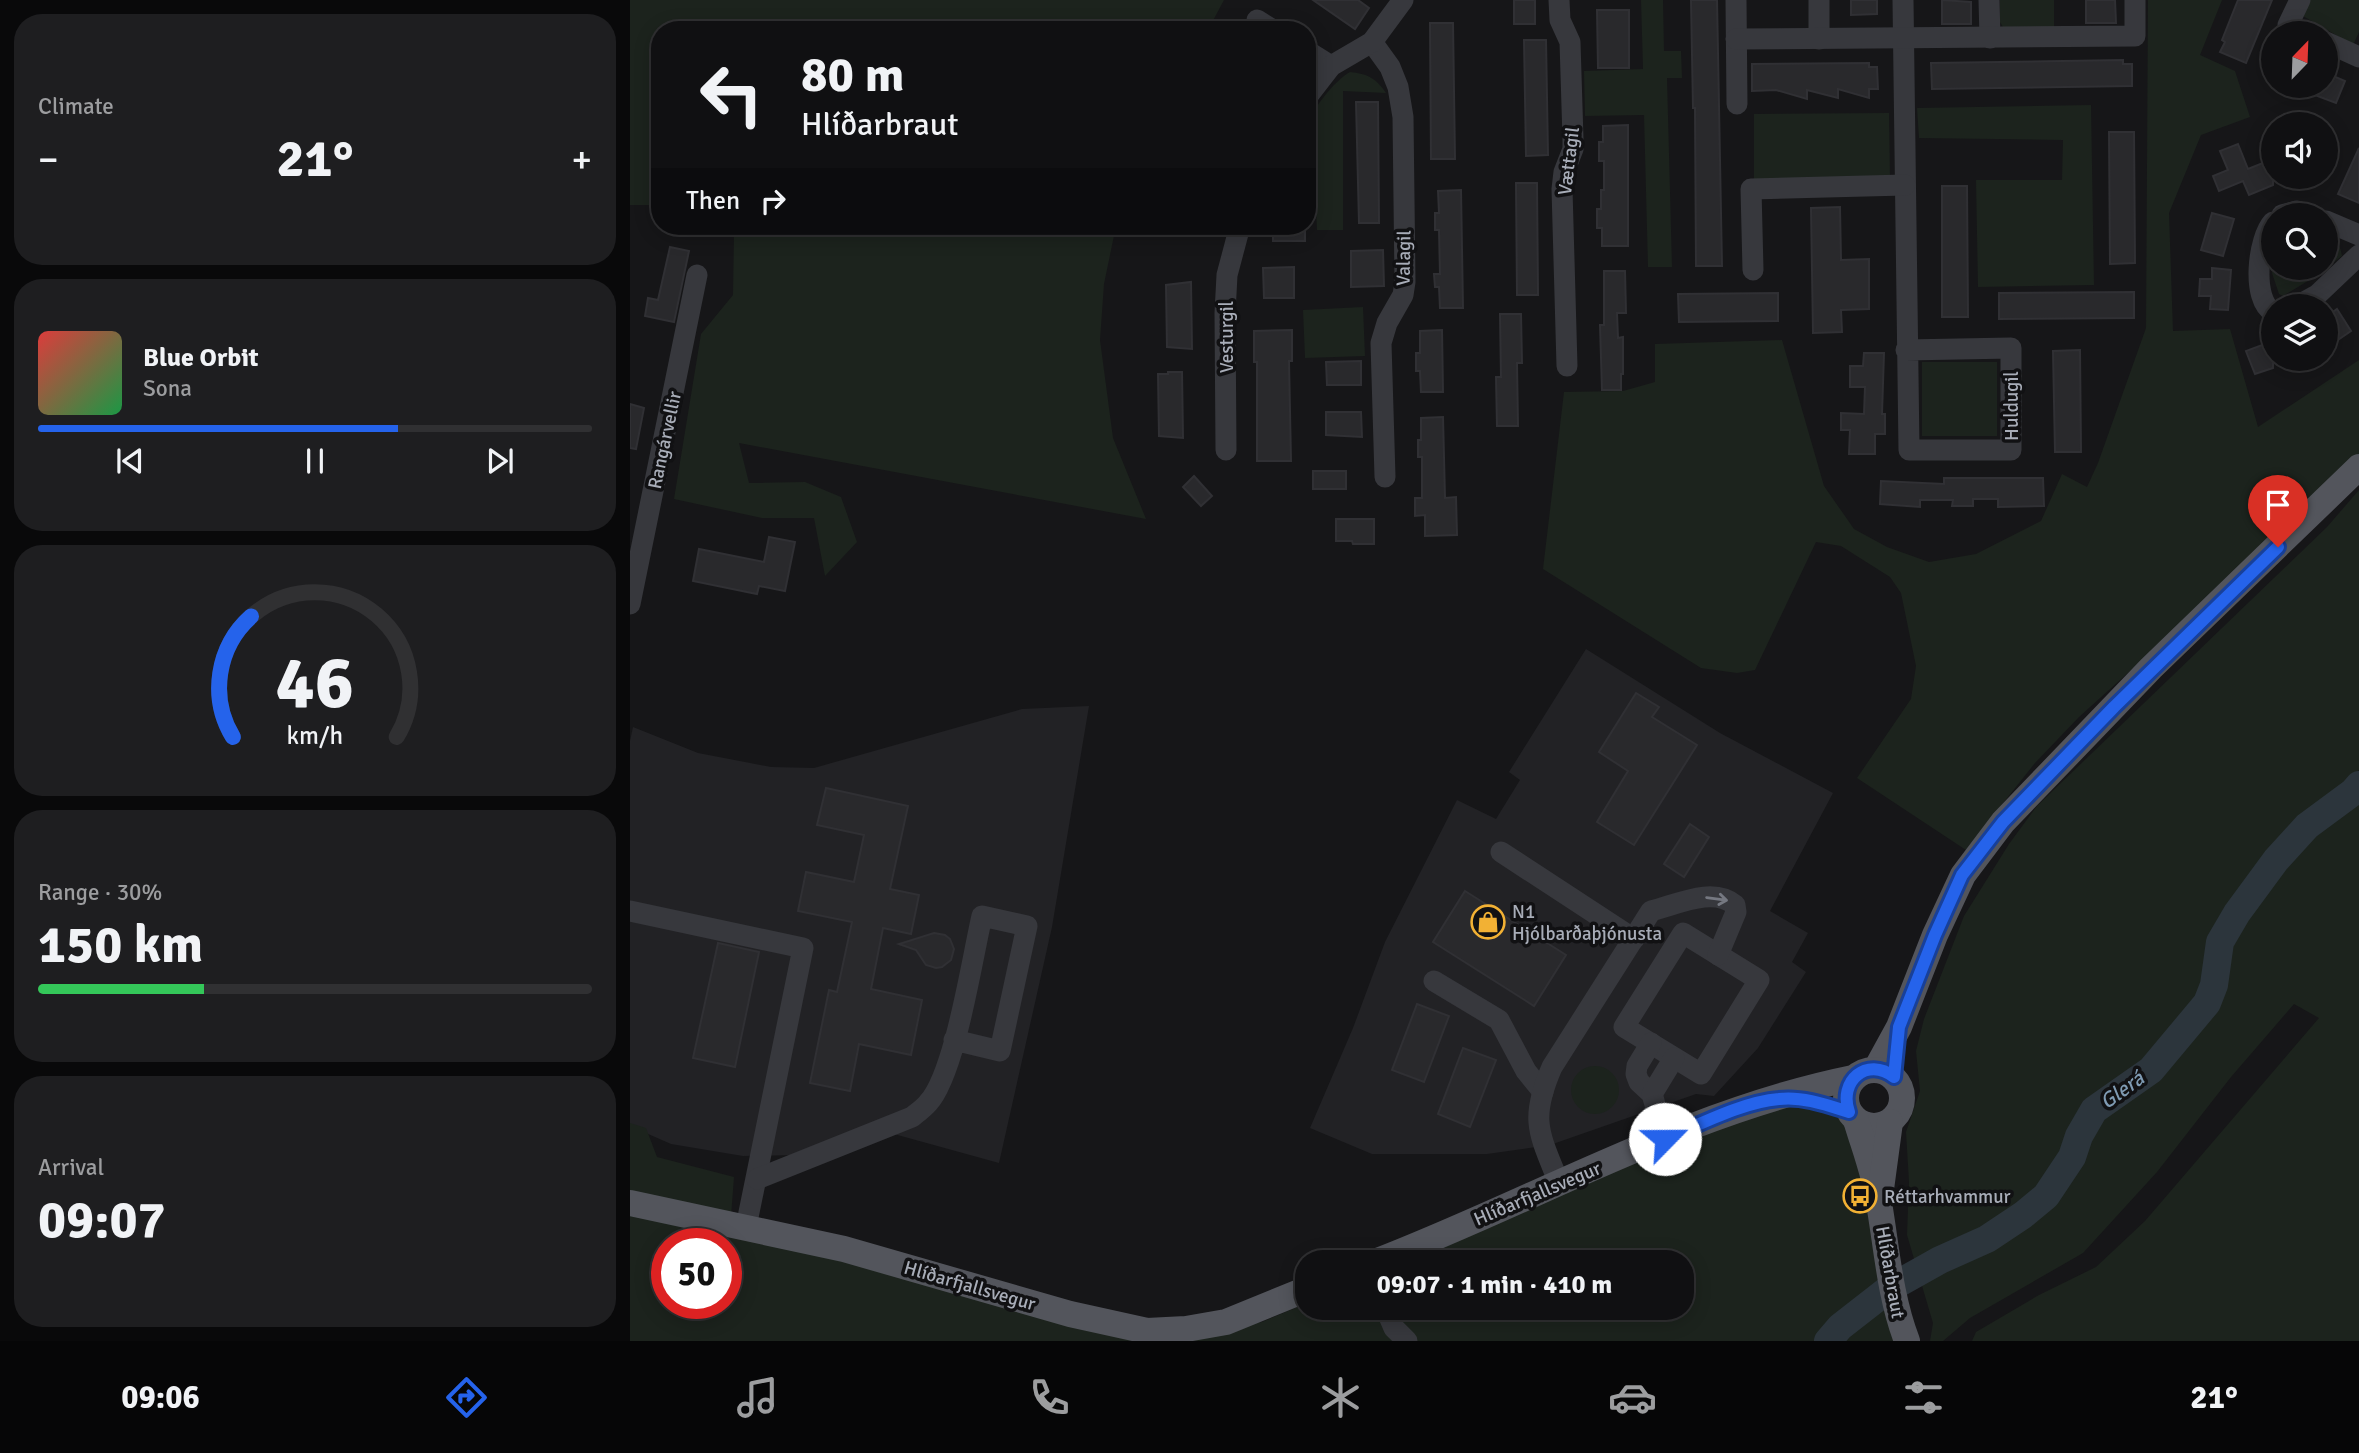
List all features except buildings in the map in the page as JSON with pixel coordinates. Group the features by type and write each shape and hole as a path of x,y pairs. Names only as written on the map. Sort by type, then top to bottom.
{"main road":[{"name":"Hlíðarbraut","path":"1903,1331 1885,1250 1879,1201 1846,1094 1874,1075 1899,1027 1962,875 2003,822 2151,668 2359,467"},
{"name":"Hlíðarbraut","path":"1874,1075 1902,1092 1903,1101 1901,1109 1890,1122 1879,1201"},
{"name":"Hlíðarfjallsvegur","path":"1404,1250 1722,1115 1808,1087 1874,1075"},
{"name":"Hlíðarfjallsvegur","path":"1780,1098 1810,1102 1852,1116"},
{"path":"1852,1116 1872,1126 1890,1122"},
{"name":"Hlíðarfjallsvegur","path":"630,1203 856,1252 1101,1322 1147,1331 1186,1329 1226,1322 1295,1294"}],"street":[{"path":"1316,85 1331,66 1372,42 1402,0"},
{"name":"Vættagil","path":"1559,0 1560,20 1570,42 1573,139 1573,149 1564,172 1562,189 1567,366"},
{"path":"1736,0 1737,104"},
{"path":"1819,0 1819,39"},
{"name":"Huldugil","path":"1903,0 1906,350 1909,450 2011,450 2011,348 1906,350"},
{"path":"1989,0 1990,38"},
{"path":"1736,39 2135,36 2135,0"},
{"path":"2290,21 2300,0"},
{"name":"Valagil","path":"1372,42 1390,67 1398,87 1403,117 1405,282 1403,295 1384,332 1381,356 1385,477"},
{"path":"2338,47 2359,57"},
{"path":"1316,57 1331,66"},
{"path":"1753,270 1751,189 1905,185"},
{"path":"2338,226 2359,235"},
{"name":"Vesturgil","path":"1226,450 1226,288 1237,235"},
{"path":"2318,294 2359,255"},
{"path":"2261,259 2261,278"},
{"name":"Rangárvellir","path":"630,604 697,275"},
{"path":"1501,852 1634,939"},
{"path":"1559,1183 1539,1132 1538,1117 1543,1092 1552,1067 1651,911 1705,897 1729,900 1735,905 1736,912 1718,955"},
{"path":"630,911 803,948 746,1227"},
{"path":"757,1178 912,1117 929,1103 939,1087 954,1040 982,916 1027,926 1000,1051 954,1040"},
{"path":"1683,933 1718,955 1759,980 1701,1074 1624,1027 1683,933"},
{"path":"1434,981 1499,1020 1526,1071 1543,1092"},
{"path":"1651,1043 1637,1066 1636,1074 1639,1082 1652,1094 1665,1139"},
{"path":"1652,1094 1674,1058"},
{"path":"1391,1320 1394,1328 1407,1341"}],"shaded area":[{"path":"630,0 1224,0 1213,21 651,21 651,205 630,205"},
{"path":"1641,0 1663,0 1664,51 1681,51 1682,78 1667,78 1672,267 1648,267 1644,115 1585,116 1584,71 1643,69"},
{"path":"2000,0 2054,0 2054,33 2004,29 2000,22"},
{"path":"2148,0 2222,0 2200,55 2235,71 2250,117 2201,135 2169,213 2173,331 2230,329 2258,427 2359,360 2359,455 2222,588 2079,717 2035,763 1969,852 1857,778 1911,699 1916,666 1901,593 1890,577 1841,546 1816,542 1755,670 1737,673 1701,668 1543,569 1564,392 1623,391 1655,382 1655,344 1782,340 1824,486 1854,529 1887,547 1929,562 1976,554 2041,521 2062,474 2087,487 2146,328"},
{"path":"2310,0 2359,0 2359,32 2353,45 2338,36 2338,21 2312,21 2303,16"},
{"path":"1350,72 1362,74 1379,84 1386,93 1343,91 1343,230 1317,230 1316,108 1337,82"},
{"path":"2091,105 2094,285 1978,287 1976,180 2062,180 2063,140 1919,138 1917,108"},
{"path":"1889,113 1890,180 1754,181 1754,114"},
{"path":"734,235 1114,235 1104,284 1100,340 1113,438 1146,519 739,443 749,483 805,482 841,497 857,542 825,576 814,518 762,518 674,499 701,334 733,295"},
{"path":"2338,244 2340,248 2342,256 2338,259"},
{"path":"2274,280 2309,280 2286,294 2279,294"},
{"path":"1363,307 1365,356 1305,358 1303,310"},
{"path":"1922,362 1997,362 1997,436 1922,436"},
{"path":"2359,490 2359,770 2355,774 2359,794 2359,1341 1972,1341 1976,1332 2039,1295 2096,1267 2145,1221 2319,1018 2294,1004 2231,1077 2157,1172 2083,1253 1970,1318 1943,1341 1930,1341 1933,1323 1907,1235 1909,1182 1906,1132 1920,1091 1916,1051 1924,1019 1964,916 2009,844 2037,806 2327,527"},
{"path":"1586,649 1720,733 1833,793 1770,911 1808,933 1792,962 1806,972 1758,1048 1714,1096 1696,1094 1550,1145 1487,1154 1372,1154 1310,1128 1353,1028 1385,942 1457,800 1496,819 1520,780 1509,772"},
{"path":"1089,706 1052,927 999,1163 865,1126 795,1155 743,1156 671,1144 630,1126 630,741 633,727 698,753 771,767 814,768 1022,709"},
{"path":"1595,1066 1612,1073 1619,1090 1612,1107 1595,1114 1578,1107 1571,1090 1578,1073"},
{"path":"1783,1105 1826,1112 1847,1122 1857,1149 1894,1341 630,1341 630,1123 646,1128 657,1157 734,1177 730,1228 651,1228 651,1319 742,1319 742,1233 1153,1339 1262,1322 1295,1308 1295,1320 1694,1320 1694,1250 1432,1250 1746,1114"}],"waterway":[{"name":"Glerá","path":"1828,1341 1840,1327 1890,1288 1940,1260 1987,1239 2046,1196 2072,1157 2079,1136 2094,1110 2151,1070 2207,1003 2214,985 2220,942 2237,913 2276,860 2307,826 2359,785"}],"place":[{"name":"N1 Hjólbarðaþjónusta","path":"1488,922"},
{"name":"Réttarhvammur","path":"1860,1196"}],"route":[{"path":"1665,1139 1722,1115 1780,1098 1849,1112 1846,1094 1853,1078 1867,1070 1875,1069 1894,1077 1899,1027 1962,875 2003,822 2151,668 2278,547"}]}
